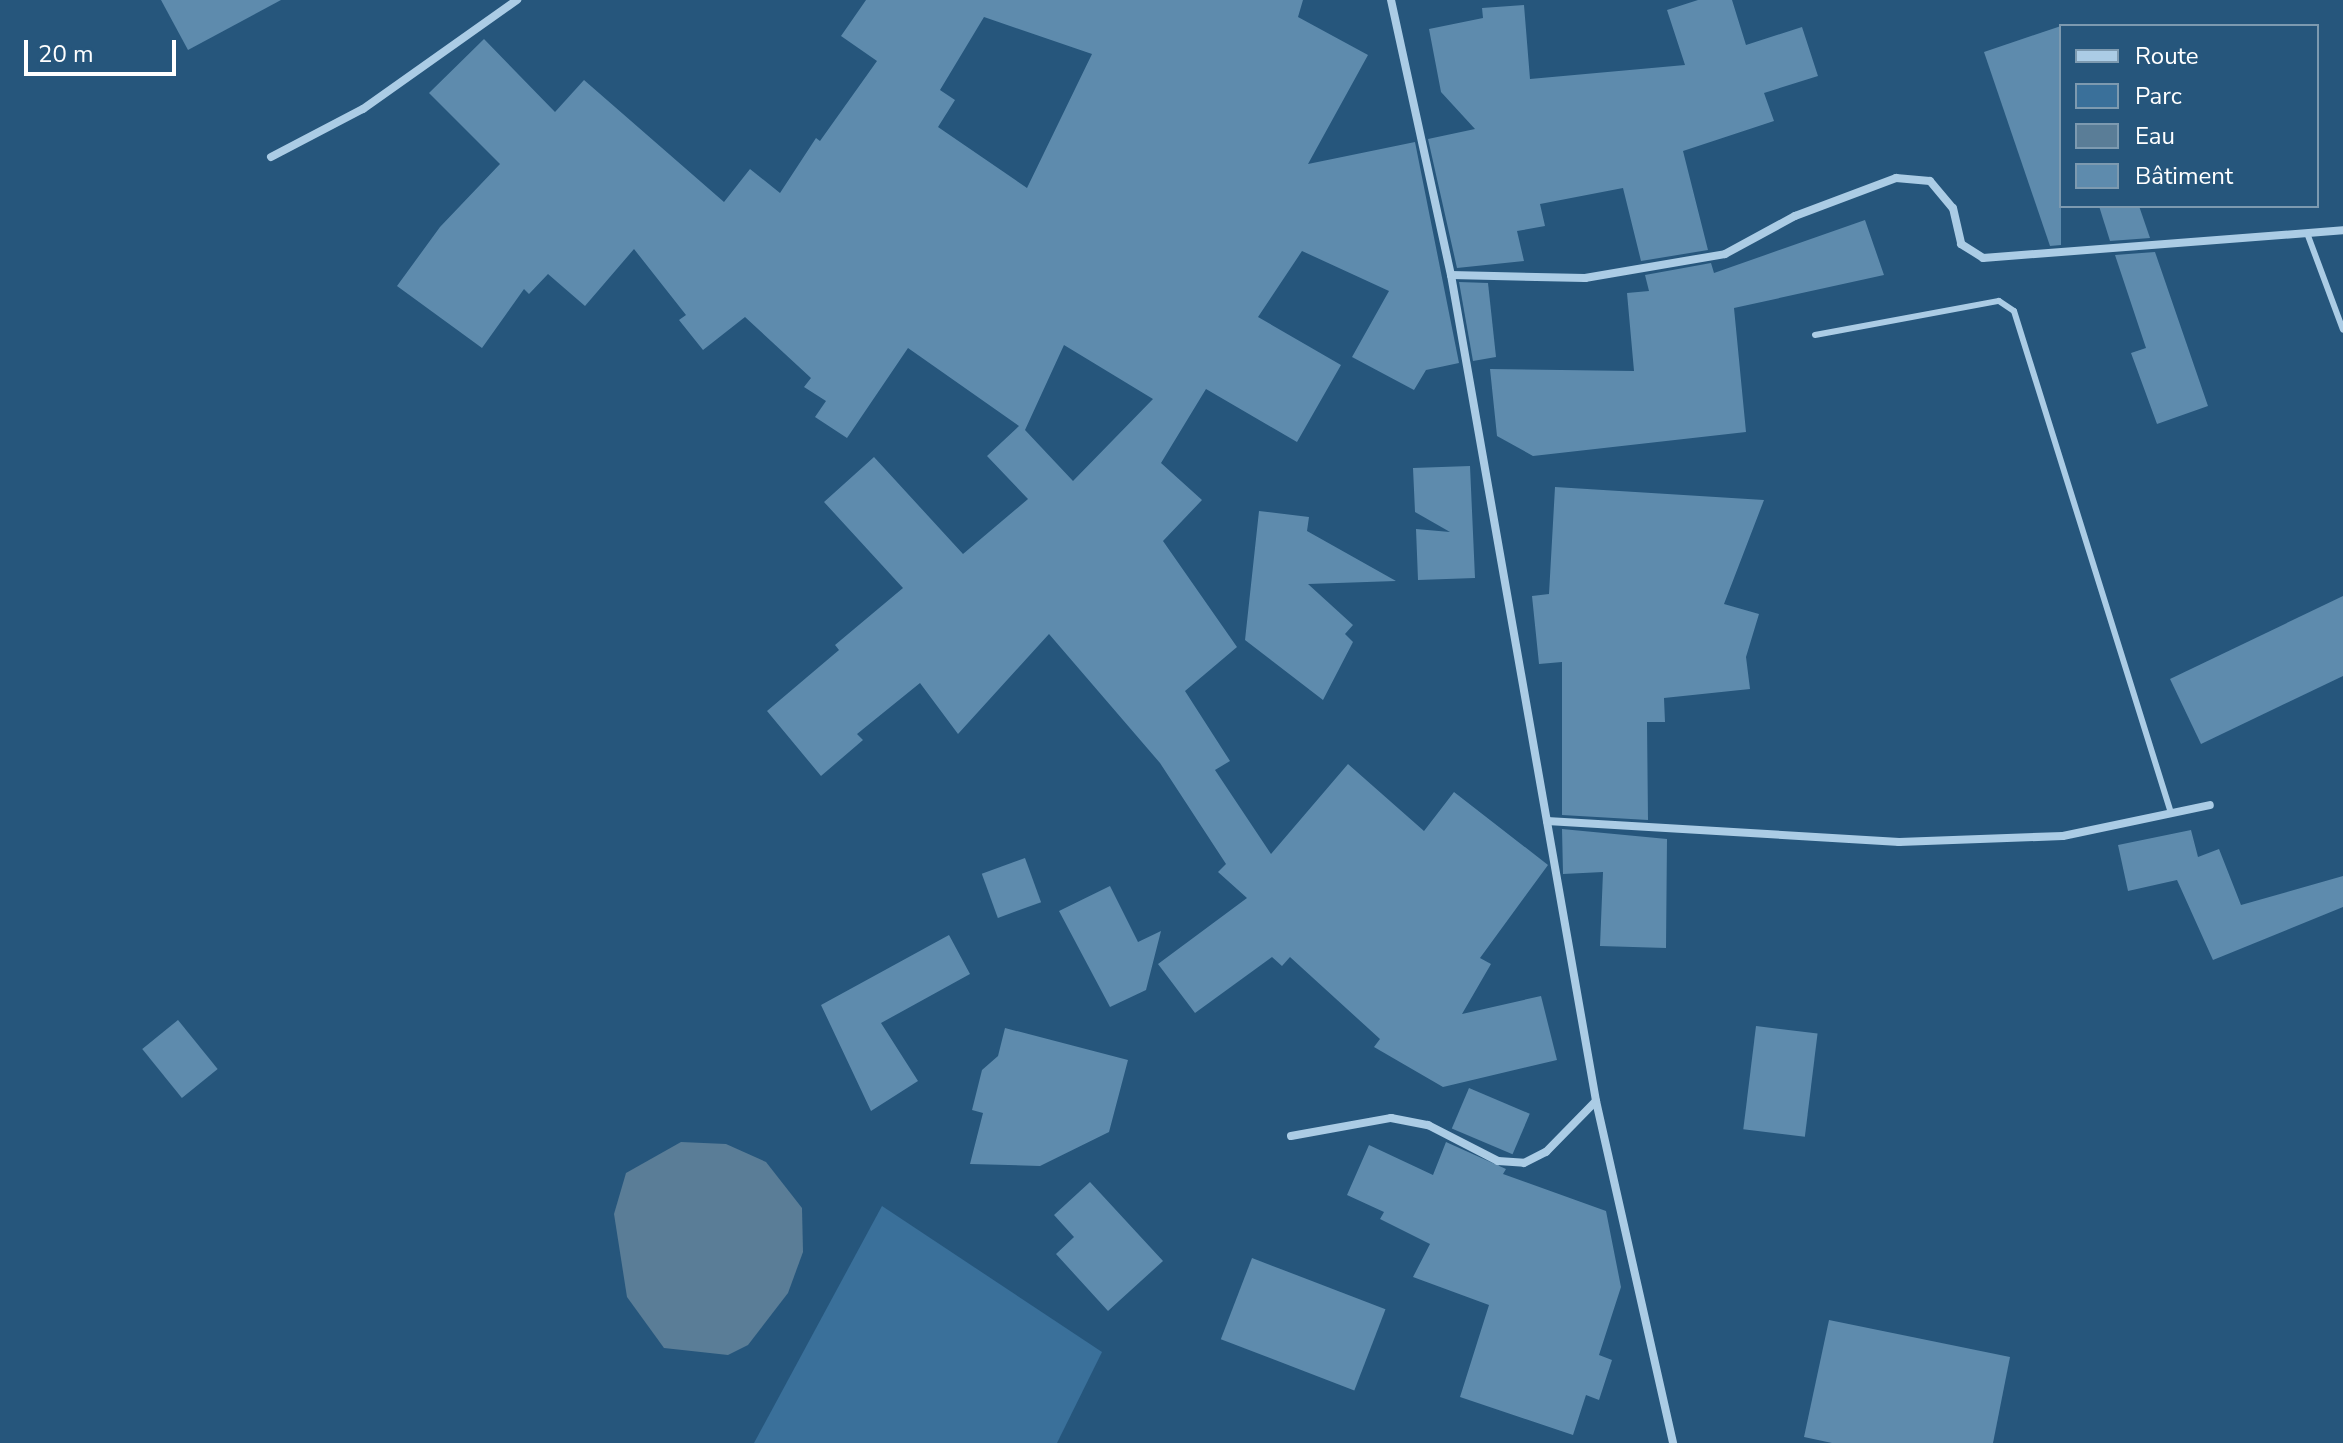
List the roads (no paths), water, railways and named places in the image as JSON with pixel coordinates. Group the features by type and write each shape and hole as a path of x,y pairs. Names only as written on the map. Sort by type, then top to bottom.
{"street":[{"path":"271,157 363,109 517,0"},
{"path":"1391,0 1451,275 1596,1101 1673,1443"},
{"path":"1451,275 1585,278 1725,254 1795,216 1896,178 1930,181 1953,208 1961,244 1983,258 2343,230"},
{"path":"1547,821 1899,842 2063,836 2210,805"},
{"path":"1291,1136 1391,1118 1428,1125 1498,1161 1524,1163 1546,1152 1596,1101"}],"lane":[{"path":"2307,233 2343,330"},
{"path":"1815,335 1999,301 2014,311 2171,813"}],"water":[{"path":"681,1142 726,1144 766,1162 802,1208 803,1252 788,1293 748,1345 728,1355 664,1348 627,1297 614,1214 626,1173"}]}
